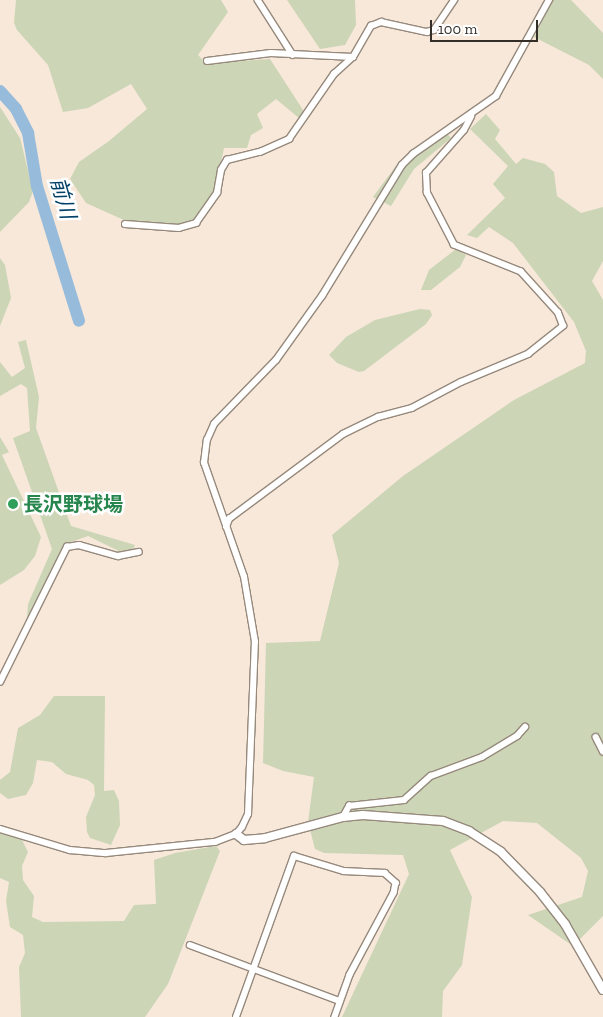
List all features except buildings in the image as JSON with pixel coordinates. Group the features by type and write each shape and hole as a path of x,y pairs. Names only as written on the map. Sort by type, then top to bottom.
{"street":[{"path":"258,0 293,55"},
{"path":"125,224 180,228 196,223 217,193 221,170 227,160 260,152 289,139 334,74 353,57 371,26 381,22 427,32 434,30 454,0"},
{"path":"0,829 70,850 106,854 215,842 236,834 248,814 255,642 244,577 204,463 207,440 214,424 293,338 342,266 402,165 413,154 472,115 496,96 549,0"},
{"path":"207,60 271,54 353,57"},
{"path":"226,527 229,519 342,434 378,417 412,408 461,382 528,354 563,326 558,313 521,272 454,245 427,193 426,173 464,130 472,115"},
{"path":"0,682 67,547 79,545 118,556 139,552"},
{"path":"343,818 349,806 404,800 431,776 482,756 517,736 525,727"},
{"path":"596,737 603,751"},
{"path":"236,834 244,840 265,838 343,818 386,816 442,821 482,838 540,892 564,924 603,990"},
{"path":"236,1017 294,856 344,871 384,873 396,883 394,893 365,942 340,1000 335,1017"},
{"path":"190,945 340,1000"}],"green space":[{"path":"16,0 221,0 228,12 198,55 206,63 270,59 305,113 299,118 276,99 257,114 263,128 251,135 247,148 224,148 215,191 194,222 180,225 126,221 86,203 70,179 79,162 109,141 147,109 131,84 88,108 63,112 48,65 17,30 14,23"},
{"path":"287,0 355,0 356,25 345,45 320,49"},
{"path":"553,0 571,0 603,33 603,79 589,65 534,37"},
{"path":"0,107 20,138 33,191 29,202 0,232"},
{"path":"486,114 500,130 495,139 516,164 523,158 545,164 554,172 557,196 581,213 603,207 603,261 592,281 603,300 603,916 573,946 528,915 582,897 588,871 581,858 537,823 503,821 450,850 472,897 462,965 443,991 442,1017 342,1017 409,874 403,855 324,853 315,849 308,822 314,777 283,771 263,763 266,643 320,641 339,563 332,535 403,476 514,400 585,363 586,351 574,322 513,243 489,227 477,238 467,235 505,198 493,184 508,166 470,129"},
{"path":"443,129 451,138 414,169 391,206 373,197 398,163"},
{"path":"456,249 466,255 460,267 431,290 421,290 429,270"},
{"path":"0,258 5,265 11,298 0,326"},
{"path":"420,309 430,310 432,315 426,324 364,371 359,372 337,363 329,355 346,337 375,320"},
{"path":"26,340 39,397 36,428 71,526 135,545 132,552 123,553 88,536 68,543 26,629 28,604 52,549 13,438 30,431 27,388 21,384 0,396 0,362 12,377 25,368 18,342"},
{"name":"長沢野球場","path":"0,437 9,452 2,455 41,537 35,556 24,570 0,585"},
{"path":"54,696 105,696 104,791 114,790 119,801 120,825 111,845 90,838 87,832 86,817 95,795 94,785 88,780 66,774 52,762 37,760 33,783 26,795 8,799 0,793 0,780 10,772 18,728 40,715"},
{"path":"0,833 22,840 28,852 22,866 23,880 34,896 32,917 43,922 124,921 134,905 156,904 154,860 175,853 216,846 220,851 168,984 145,1017 21,1017 19,967 25,953 23,935 10,927 6,901 9,882 0,878"}],"waterway":[{"name":"前川","path":"0,91 16,109 28,133 37,186 79,321"}],"place":[{"name":"長沢野球場","path":"13,504"}]}
